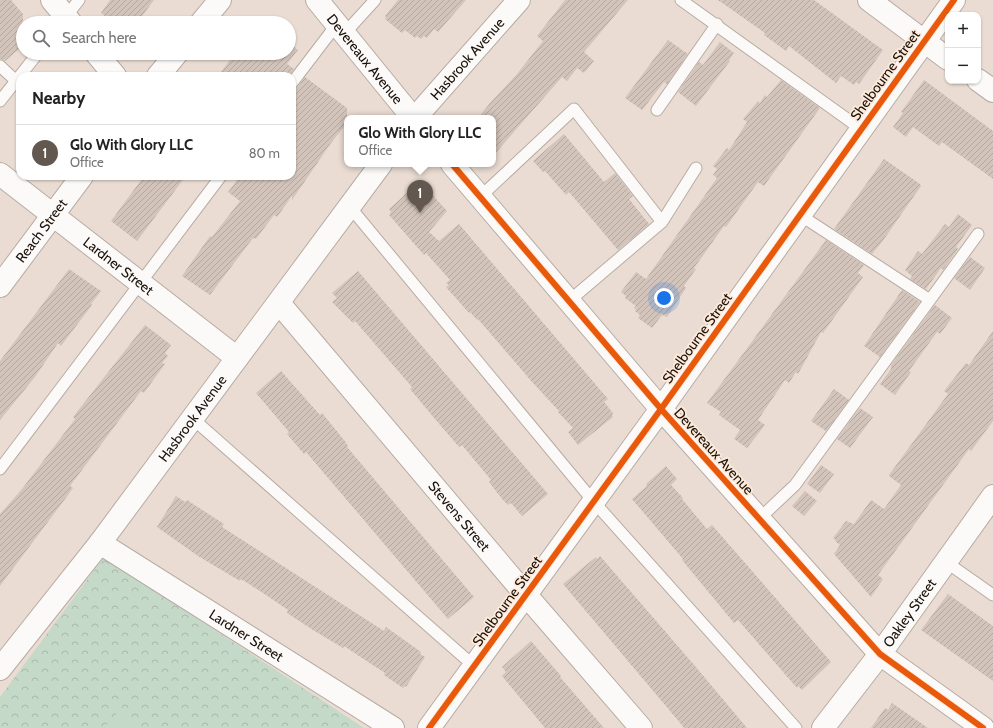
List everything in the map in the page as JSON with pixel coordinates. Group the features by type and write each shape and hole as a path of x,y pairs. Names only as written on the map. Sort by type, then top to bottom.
{"street":[{"path":"52,0 63,16"},
{"path":"207,16 220,0"},
{"name":"Devereaux Avenue","path":"317,0 412,115"},
{"name":"Hasbrook Avenue","path":"417,115 519,0"},
{"path":"868,0 945,56"},
{"name":"Shelbourne Street","path":"429,728 594,502 954,0"},
{"path":"102,60 112,72"},
{"path":"161,72 171,60"},
{"path":"981,82 993,91"},
{"name":"Hasbrook Avenue","path":"3,658 100,543 379,167"},
{"name":"Devereaux Avenue","path":"455,167 661,409 880,654 971,725"},
{"name":"Lardner Street","path":"0,174 237,358"},
{"name":"Reach Street","path":"0,286 79,180"},
{"name":"Stevens Street","path":"280,302 526,595 641,728"},
{"name":"Oakley Street","path":"823,728 880,654 993,496"},
{"name":"Lardner Street","path":"100,543 393,728"}],"lane":[{"path":"69,16 79,0"},
{"path":"296,78 340,29 376,0"},
{"path":"681,0 717,24 861,129"},
{"path":"656,110 717,24"},
{"path":"23,72 32,60"},
{"path":"0,66 16,81 0,101"},
{"path":"480,197 574,109 662,222"},
{"path":"569,301 662,222 696,168"},
{"path":"0,469 218,180"},
{"path":"350,207 594,502 796,728"},
{"path":"800,215 930,300"},
{"path":"759,519 795,485 978,234"},
{"path":"192,418 474,666"},
{"path":"946,562 993,595"}],"green space":[{"path":"104,557 364,728 0,728 0,697"},
{"path":"119,711 144,728 104,728"}],"building":[{"path":"0,0 11,0 23,16 16,16 16,52 5,61 0,59"},
{"path":"110,0 154,0 142,16 105,16 101,13"},
{"path":"398,0 466,0 438,32 434,29 427,38 424,36 421,39 417,36 415,38 405,30 402,33 385,19 385,16"},
{"path":"565,0 628,0 584,52 594,61 584,73 577,68 567,81 562,77 496,153 496,115 480,115 517,74 543,41 537,36"},
{"path":"718,0 814,0 883,50 859,84 856,82 854,85 841,76 836,83 789,46 786,51 764,35 765,33"},
{"path":"668,40 688,54 667,84 664,82 642,110 625,98"},
{"path":"720,42 734,53 729,60 730,61 696,106 678,92 699,62 703,65"},
{"path":"230,60 290,60 287,64 294,69 292,72 221,72"},
{"path":"305,77 347,108 347,115 344,115 344,127 292,200 292,196 277,217 274,215 256,239 253,238 210,295 182,276 210,236 212,237 240,201 228,192 237,180 296,180 297,88"},
{"path":"781,80 820,108 764,186 758,182 726,227 724,226 694,268 696,269 684,286 686,288 667,317 662,315 652,328 638,318 640,315 635,311 636,309 634,308 636,306 625,298 626,296 621,292 636,272 646,279 717,178 713,175 717,169 713,166 727,148 729,150 747,122 743,119 758,101 760,103 765,95 767,97"},
{"path":"924,80 993,131 993,179 942,142 939,146 913,127 906,137 893,127 903,113 901,112"},
{"path":"564,134 604,182 615,173 633,196 629,199 649,224 618,250 569,192 566,195 545,171 543,172 533,161"},
{"path":"884,159 921,186 872,254 834,229"},
{"path":"141,180 183,180 137,241 111,221"},
{"path":"420,181 447,211 429,232 439,241 459,224 608,399 604,402 613,413 613,417 578,445 568,432 573,428 478,319 477,320 470,312 469,313 446,287 449,285 446,283 450,280 426,253 424,255 389,215 391,212 389,209"},
{"path":"958,214 972,225 956,247 958,249 943,270 941,268 926,289 910,279 912,276 905,270 918,251 922,254 945,224 949,227"},
{"path":"826,240 864,265 858,273 863,277 823,333 821,332 798,374 796,372 789,383 785,380 758,420 765,425 747,448 734,439 740,430 719,415 721,412 707,403"},
{"path":"970,257 985,268 970,290 954,278"},
{"path":"69,269 101,291 61,346 58,343 35,377 0,420 0,361"},
{"path":"358,271 548,494 522,516 511,503 508,505 502,499 489,482 491,480 462,445 459,447 435,419 410,389 412,387 355,321 353,323 332,302 337,298 332,293"},
{"path":"902,290 920,302 880,357 864,346"},
{"path":"935,305 952,318 940,334 937,332 909,371 911,372 895,395 880,384 891,369 891,365"},
{"path":"145,325 171,345 165,353 168,356 162,363 165,364 144,393 141,391 70,486 73,488 0,586 0,514 22,489 75,419 73,417"},
{"path":"993,331 993,421 971,451 969,449 878,575 883,579 871,597 834,554 840,545 833,538 846,521 854,524 871,500 884,509 901,485 889,475 948,394 944,391 966,363 969,365"},
{"path":"281,371 320,415 322,413 344,440 348,446 347,447 474,597 448,619 306,452 304,454 287,434 289,432 256,393"},
{"path":"834,389 849,400 826,431 811,421"},
{"path":"860,408 873,417 850,448 837,439"},
{"path":"821,465 834,474 820,493 807,484"},
{"path":"666,466 677,479 671,485 707,529 712,525 831,662 802,690 798,686 797,688 738,620 734,623 682,560 683,559 632,499"},
{"path":"805,491 817,501 804,516 792,506"},
{"path":"176,496 185,502 187,500 224,524 222,527 384,631 386,627 421,652 420,654 425,657 406,687 405,686 403,688 384,675 385,673 344,646 343,648 313,630 287,613 288,610 263,593 241,579 240,581 198,556 157,527"},
{"path":"600,556 747,728 684,728 563,584 596,557 597,559"},
{"path":"948,594 993,626 993,681 921,630"},
{"path":"531,641 604,728 545,728 502,676 506,672 502,667"},
{"path":"892,703 928,728 871,728 885,708 888,710"}],"cycle path":[{"path":"429,728 661,409 954,0"},
{"path":"455,167 661,409 880,654 983,728"}],"place":[{"name":"Glo With Glory LLC","path":"420,213"}]}
